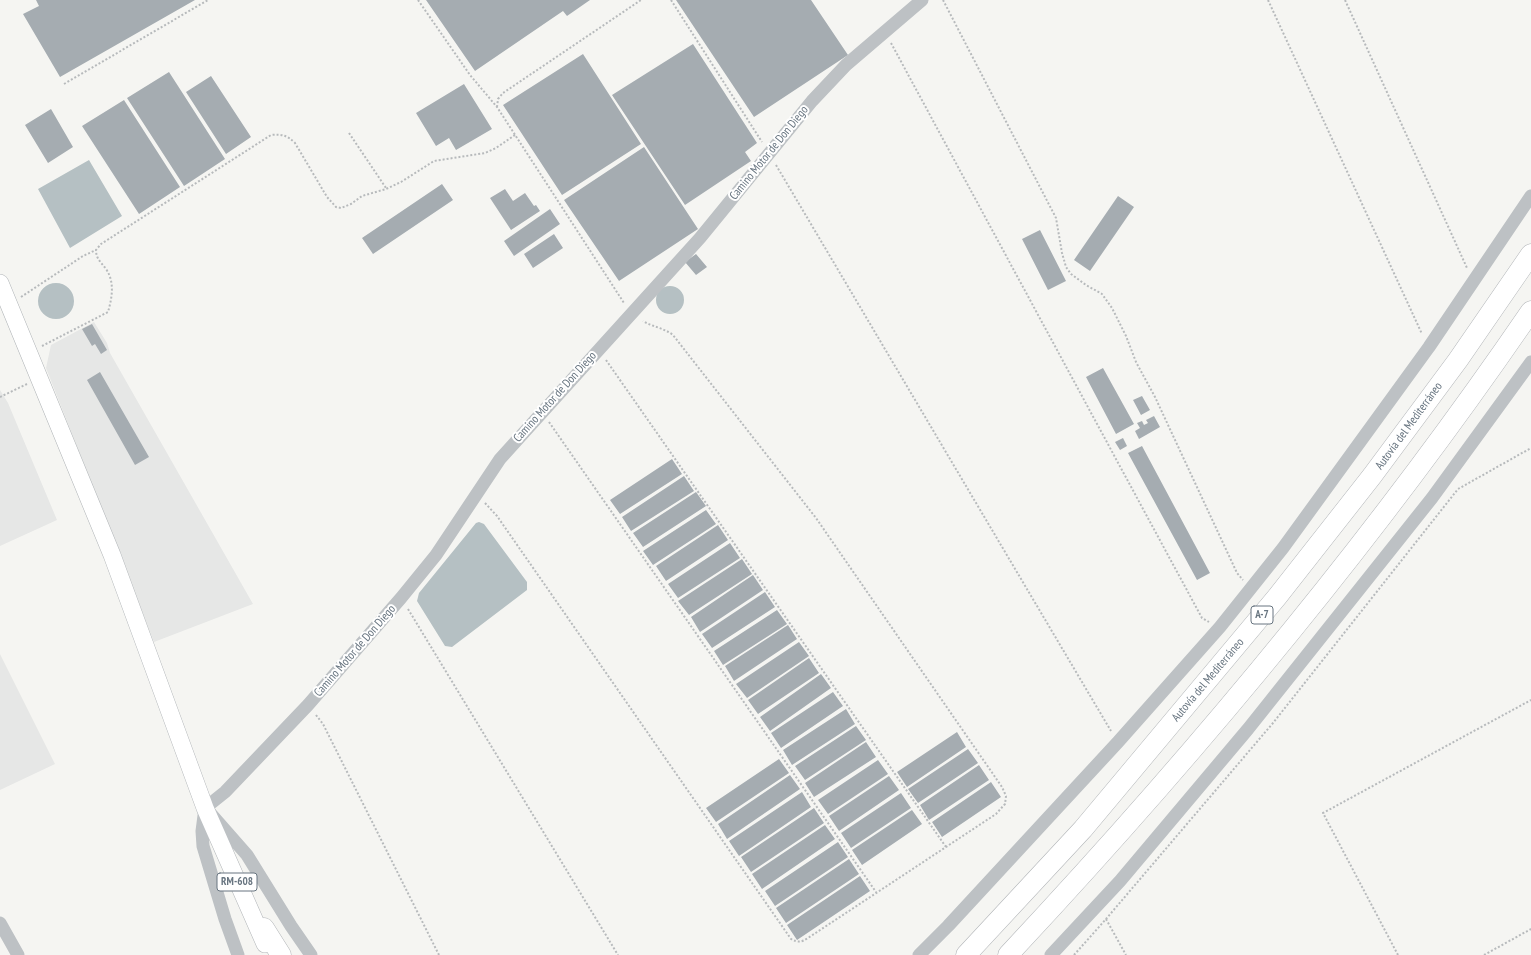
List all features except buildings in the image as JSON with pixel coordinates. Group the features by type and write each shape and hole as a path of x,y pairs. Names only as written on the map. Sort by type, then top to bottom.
{"highway":[{"name":"Autovía del Mediterráneo","path":"966,955 1083,830 1277,597 1372,476 1458,360 1531,254"},
{"path":"1008,955 1154,795 1234,703 1325,589 1418,468 1531,311"},
{"path":"952,955 1120,774 1160,737"},
{"path":"261,928 265,955"},
{"path":"261,928 281,955"}],"main road":[{"path":"0,283 112,555 206,808 261,928 270,955"},
{"path":"261,928 278,955"}],"street":[{"name":"Camino Motor de Don Diego","path":"206,808 225,792 308,705 401,598 436,555 500,458 700,238 812,101 846,65 922,0"},
{"path":"919,955 948,926 1118,742 1218,629 1283,548 1429,347 1531,196"},
{"path":"1052,955 1120,881 1248,729 1432,498 1531,362"},
{"path":"206,808 202,832 203,846 225,919 238,955"},
{"path":"206,808 247,855 291,926 311,955"},
{"path":"0,923 18,955"}],"path":[{"path":"64,84 208,0"},
{"path":"418,0 470,75 497,107 631,314 649,324 666,330 673,335 816,518 1002,787 1006,796 1005,804 996,814 802,942 791,940 497,516 488,505 474,496"},
{"path":"497,107 498,99 503,93 641,0"},
{"path":"671,0 769,153 1118,742"},
{"path":"943,0 1056,218 1066,267 1071,274 1102,294 1112,308 1126,336 1136,362 1155,396 1237,573 1251,588"},
{"path":"1268,0 1429,347"},
{"path":"1345,0 1463,261 1475,281"},
{"path":"884,32 1202,618 1218,629"},
{"path":"349,133 386,189"},
{"path":"10,308 23,296 43,282 83,256 96,250 101,244 271,135 280,134 289,137 295,142 328,197 336,207 341,208 362,196 386,189 401,182 434,161 485,153 496,148 515,135"},
{"path":"29,353 108,312 112,299 112,284 107,270 96,255 96,250"},
{"path":"599,349 946,847"},
{"path":"0,398 39,378"},
{"path":"542,411 876,892"},
{"path":"1074,955 1106,920 1273,723 1458,489 1531,448"},
{"path":"401,598 618,955"},
{"path":"1398,955 1323,813 1531,700"},
{"path":"308,705 323,724 439,955"},
{"path":"1106,920 1126,955"},
{"path":"1484,955 1531,929"}],"shaded area":[{"path":"89,160 122,216 70,248 38,189"},
{"path":"56,283 69,288 74,301 69,314 56,319 43,314 38,301 43,288"},
{"path":"670,286 680,290 684,300 680,310 670,314 660,310 656,300 660,290"},
{"path":"94,322 107,343 110,353 253,604 154,642 46,368 51,345"},
{"path":"0,390 8,403 57,520 0,546"},
{"path":"479,522 484,524 527,582 527,590 452,647 445,646 417,601 419,593 476,523"},
{"path":"0,654 55,764 0,790"}]}
